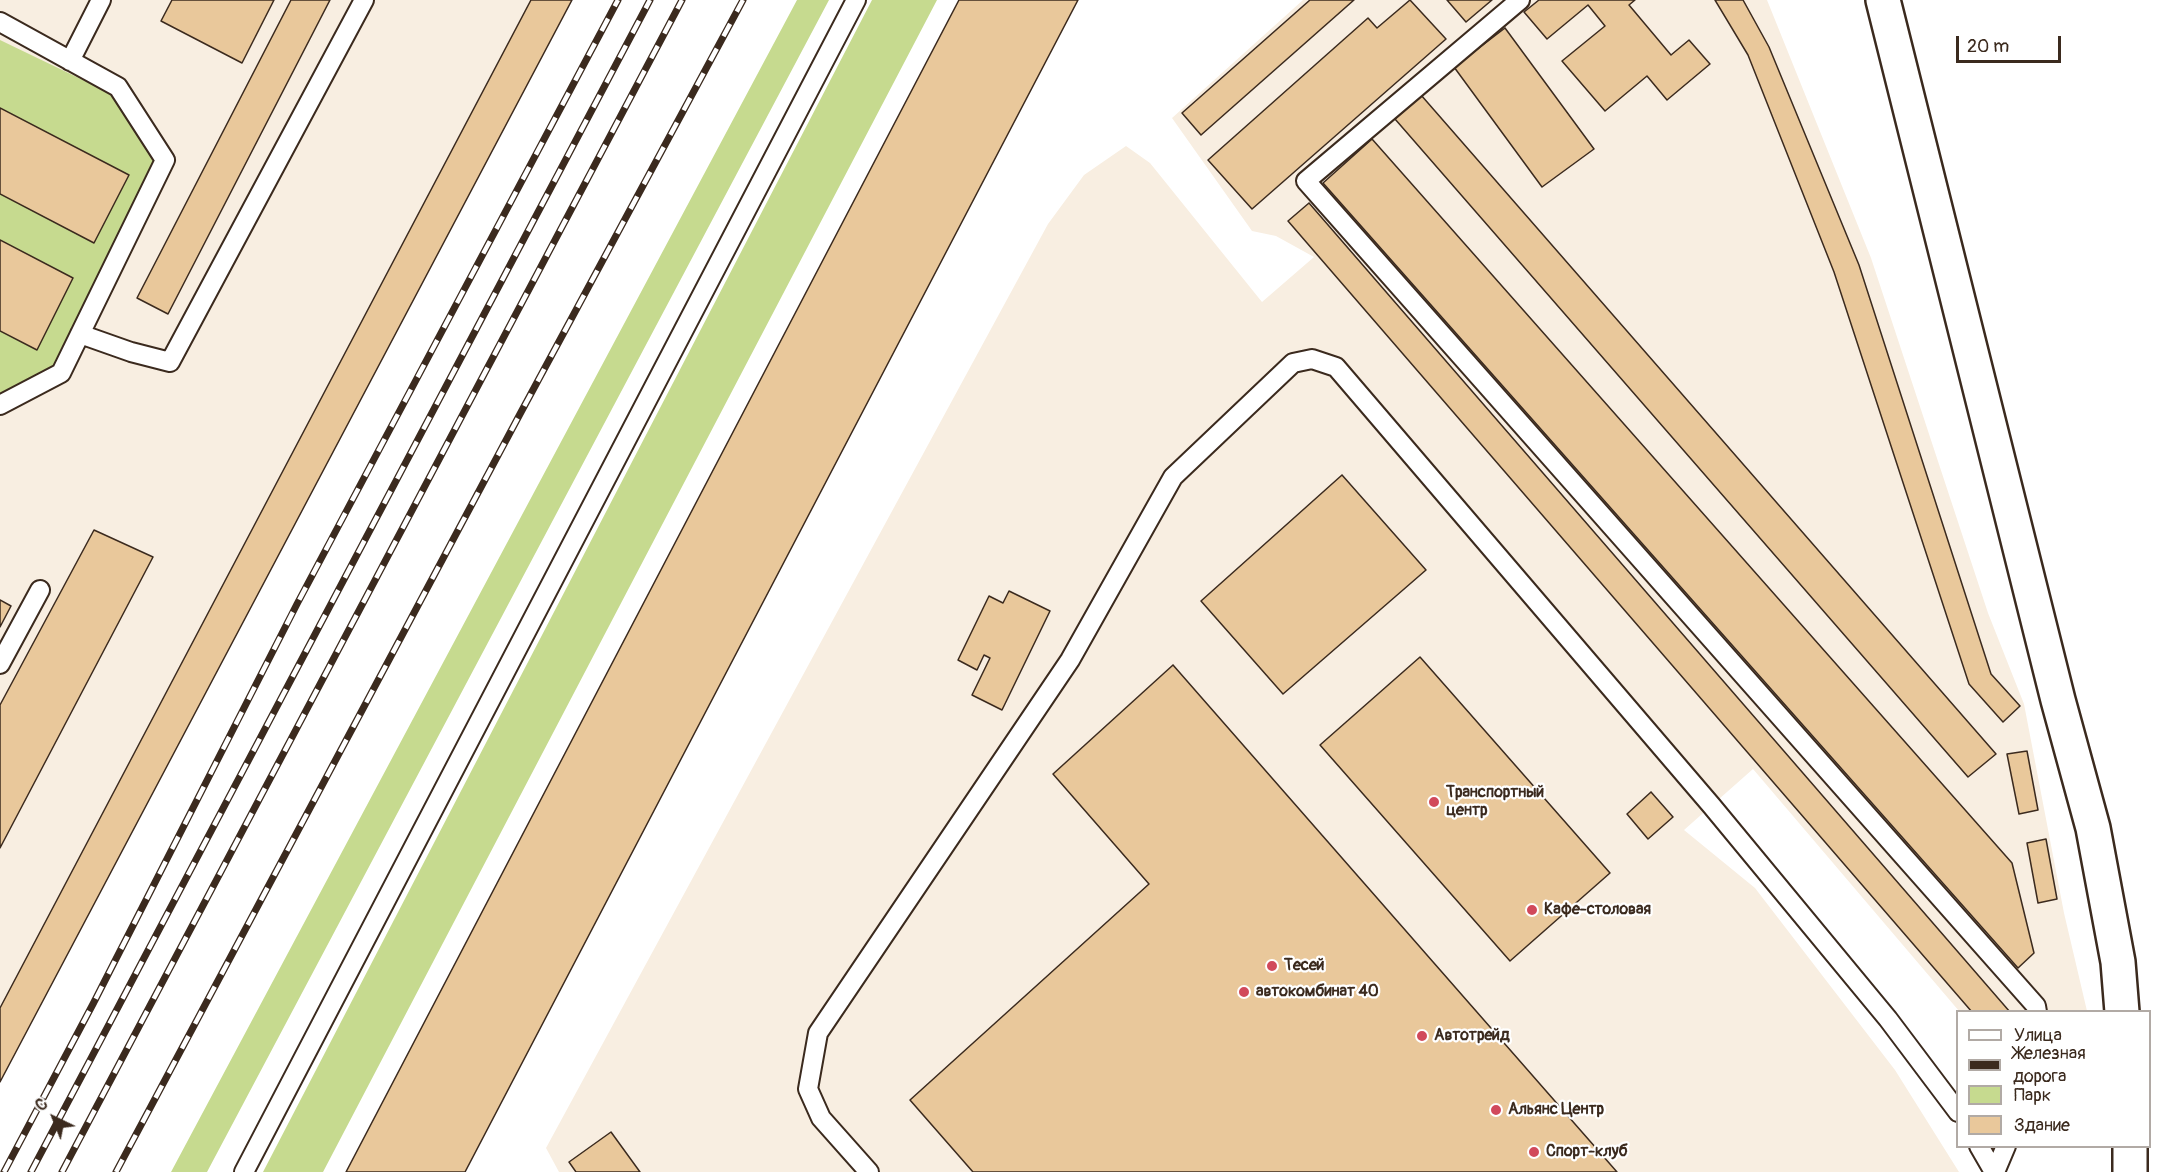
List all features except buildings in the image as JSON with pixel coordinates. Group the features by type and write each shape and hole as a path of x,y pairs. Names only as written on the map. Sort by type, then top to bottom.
{"main road":[{"path":"1883,0 2092,828 2118,962 2122,1010"},
{"path":"2130,1148 2130,1172"}],"lane":[{"path":"70,61 101,0"},
{"path":"81,334 131,352 170,362 364,0"},
{"path":"244,1172 856,0"},
{"path":"1520,0 1306,181 2036,1006 2037,1010"},
{"path":"0,22 118,87 165,160 61,373 0,405"},
{"path":"869,1172 821,1118 808,1089 818,1033 1070,660 1173,477 1293,363 1312,359 1336,367 1711,805 1888,1019 1956,1109"},
{"path":"0,664 40,590"},
{"path":"1980,1148 1994,1172"},
{"path":"1994,1172 2005,1148"}],"shaded area":[{"path":"0,0 572,0 0,1082"},
{"path":"1303,0 1767,0 1871,258 1988,613 2024,704 2064,913 2087,1010 1958,1010 1753,769 1684,830 1755,888 1895,1070 1959,1172 559,1172 546,1148 1048,224 1084,175 1126,146 1150,163 1262,302 1314,257 1276,236 1252,231 1172,118"}],"green space":[{"path":"797,0 829,0 207,1172 171,1172"},
{"path":"872,0 937,0 323,1172 263,1172"},
{"path":"0,40 112,94 156,161 56,369 0,398"}],"railway":[{"path":"4,1172 93,1004 297,604 618,0"},
{"path":"31,1172 650,0"},
{"path":"62,1172 682,0"},
{"path":"116,1172 743,0"}],"place":[{"name":"Транспортный центр","path":"1434,802"},
{"name":"Кафе-столовая","path":"1532,910"},
{"name":"Тесей","path":"1272,966"},
{"name":"автокомбинат 40","path":"1244,992"},
{"name":"Автотрейд","path":"1422,1036"},
{"name":"Альянс Центр","path":"1496,1110"},
{"name":"Спорт-клуб","path":"1534,1152"}]}
